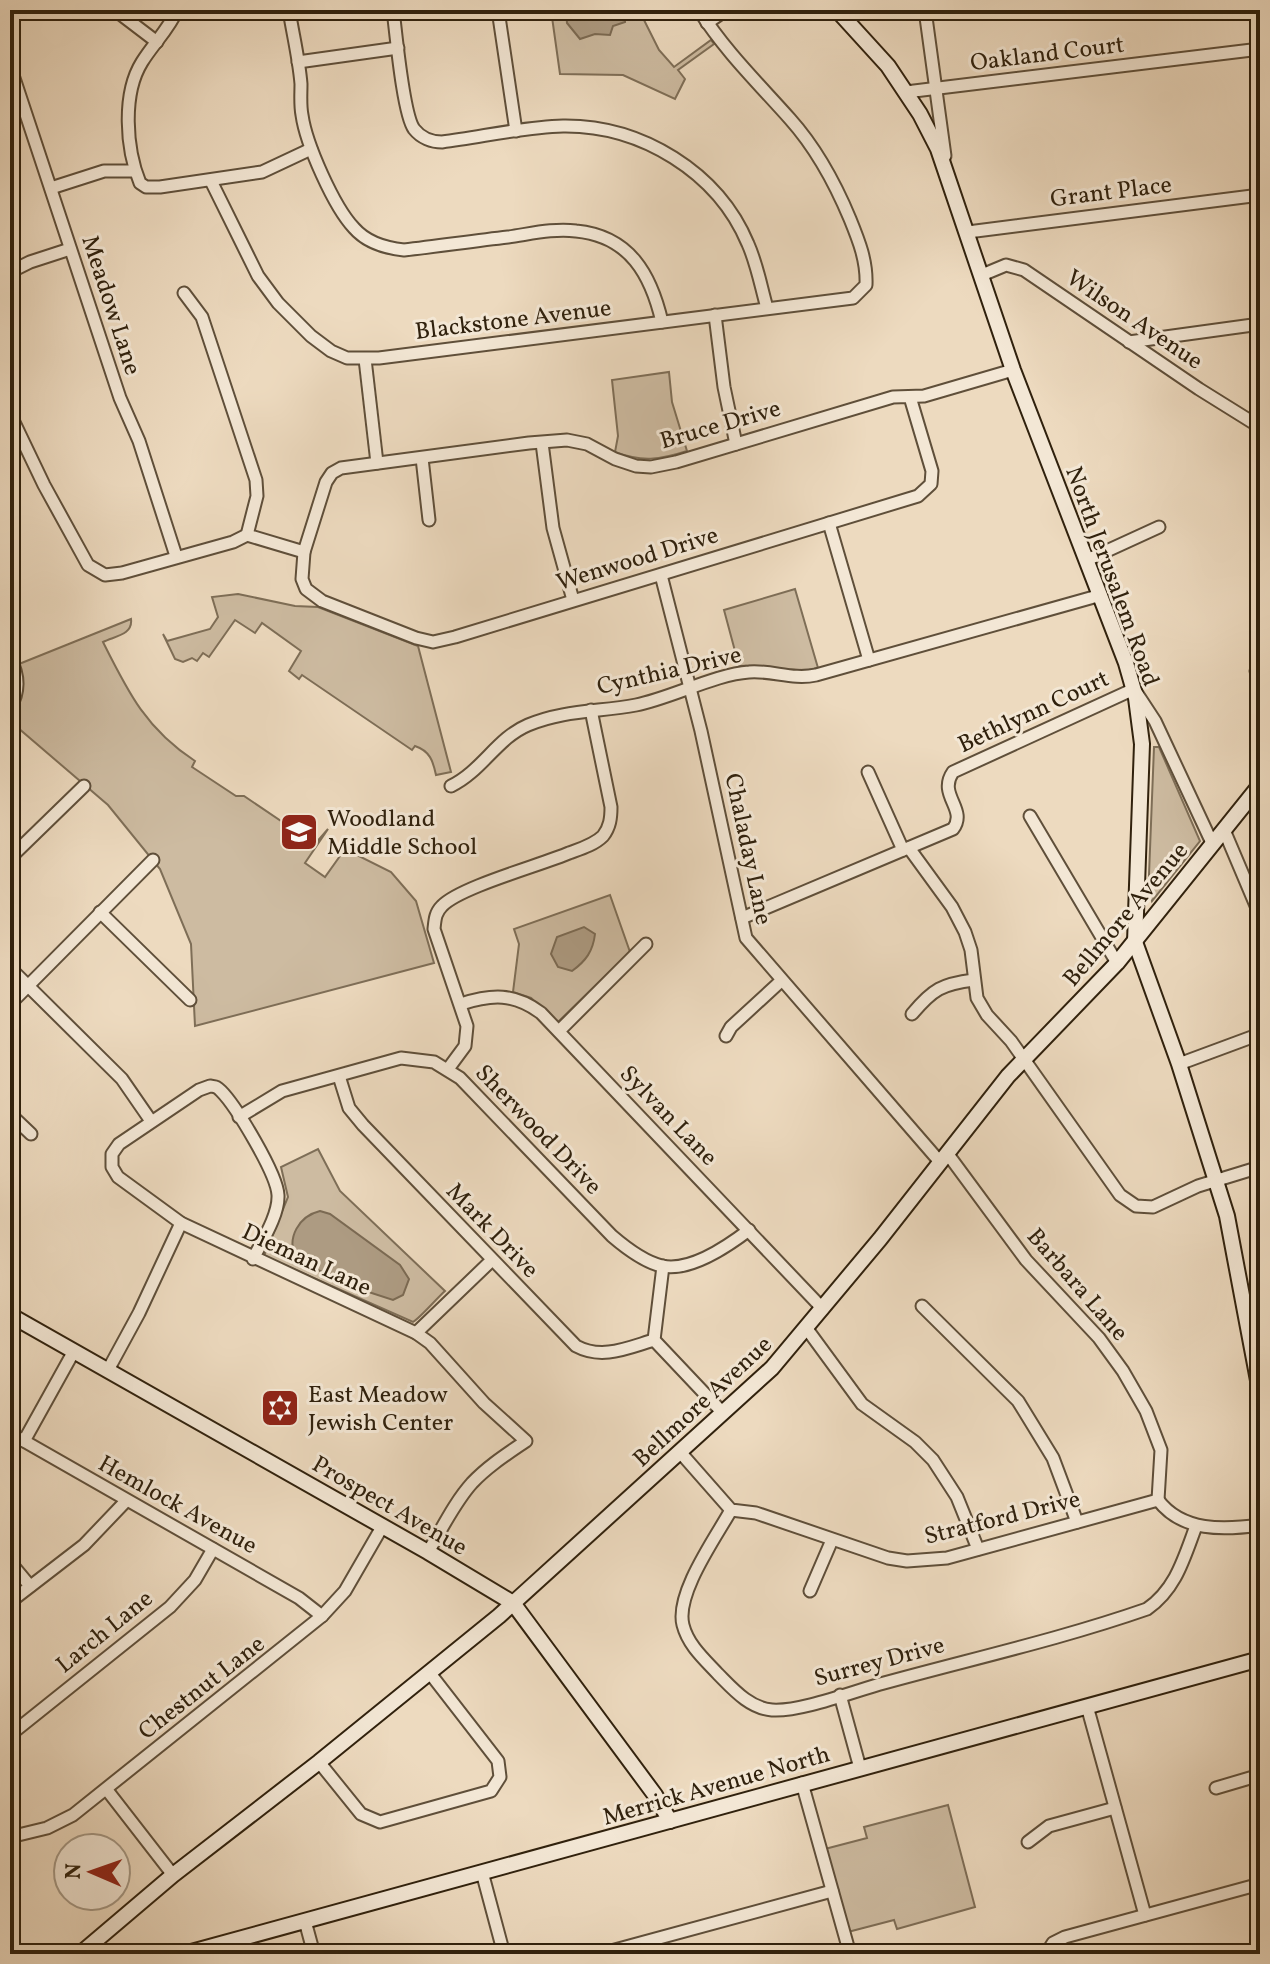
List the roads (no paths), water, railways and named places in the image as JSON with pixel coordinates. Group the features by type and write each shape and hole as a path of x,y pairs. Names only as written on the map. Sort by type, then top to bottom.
{"main road":[{"name":"North Jerusalem Road","path":"837,10 881,57 906,92 932,138 968,232 1013,370 1101,595 1134,689 1142,765 1135,942 1179,1064 1227,1216 1255,1335 1260,1391"},
{"name":"Bellmore Avenue","path":"80,1954 173,1875 319,1762 513,1603 772,1368 807,1329 1008,1076 1117,963 1260,785"},
{"name":"Prospect Avenue","path":"10,1315 513,1603 655,1795 670,1821"},
{"name":"Merrick Avenue North","path":"184,1954 205,1951 802,1783 1260,1659"}],"street":[{"path":"115,10 157,42"},
{"path":"177,10 136,73 129,93 128,113 135,171 140,183 146,187 262,172 311,149"},
{"path":"289,10 298,62 302,117 311,149 343,214 355,230 387,249 404,250 552,231 590,233 614,243 638,263 651,282 662,322"},
{"path":"393,10 408,115 419,134 442,142 563,126 616,132 645,142 687,166 716,193 739,227 754,259 767,308"},
{"path":"498,10 516,131"},
{"path":"699,10 707,23 726,10"},
{"path":"925,10 948,175"},
{"name":"Blackstone Avenue","path":"211,181 250,262 270,294 323,346 347,358 365,359 853,298 866,285 861,246 835,186 812,147 791,120 731,56 707,23"},
{"path":"298,62 398,48"},
{"name":"Oakland Court","path":"906,92 1260,49"},
{"name":"Meadow Lane","path":"10,66 176,556"},
{"path":"51,188 104,171 135,171"},
{"name":"Grant Place","path":"968,232 1260,195"},
{"path":"10,272 70,249"},
{"name":"Wilson Avenue","path":"982,275 1006,265 1024,270 1260,427"},
{"path":"184,293 202,317 256,480 257,496 247,535"},
{"path":"715,315 724,387 736,444"},
{"path":"1129,342 1260,324"},
{"path":"365,359 377,463"},
{"name":"Bruce Drive","path":"304,552 326,482 332,473 341,468 542,443 577,442 626,463 651,467 893,397 948,390 1013,370"},
{"name":"Wenwood Drive","path":"304,552 302,579 312,596 433,642 918,496 931,484 932,471 910,397"},
{"path":"10,414 88,565 105,575 233,542 247,535 304,552"},
{"path":"542,443 557,546 573,600"},
{"path":"422,458 429,520"},
{"path":"829,523 869,660"},
{"path":"1087,560 1159,527"},
{"name":"Chaladay Lane","path":"661,575 749,944 943,1157"},
{"name":"Cynthia Drive","path":"451,786 470,775 503,741 523,727 560,714 637,704 744,672 801,677 1101,595"},
{"path":"10,658 18,685 10,708"},
{"path":"1134,689 1155,721 1213,845"},
{"name":"Bethlynn Court","path":"742,918 953,829 958,814 947,790 953,772 1134,689"},
{"path":"448,1069 465,1046 467,1026 434,929 436,914 443,904 459,894 595,843 609,827 611,807 591,710"},
{"path":"868,772 906,849 952,907 965,932 971,950 977,998 987,1015 1011,1041 1120,1195 1136,1206 1153,1207 1172,1196 1260,1167"},
{"path":"10,858 84,786"},
{"path":"1030,816 1117,963"},
{"path":"1224,830 1257,898 1260,915"},
{"path":"10,1004 153,860"},
{"path":"100,912 190,1000"},
{"path":"559,1031 646,944"},
{"path":"10,968 122,1079 151,1121 199,1090 210,1086 220,1090 271,1171 278,1194 274,1215 253,1259"},
{"path":"912,1014 936,989 974,980"},
{"path":"726,1036 731,1027 781,981"},
{"name":"Sylvan Lane","path":"461,1004 492,996 515,998 541,1013 823,1309"},
{"path":"1179,1064 1260,1034"},
{"name":"Sherwood Drive","path":"239,1117 282,1091 401,1058 434,1062 468,1086 612,1236 634,1253 663,1266"},
{"name":"Mark Drive","path":"339,1076 349,1108 356,1117 561,1333 583,1350 607,1354 654,1340"},
{"path":"10,1114 31,1134"},
{"name":"Dieman Lane","path":"151,1121 119,1144 112,1154 112,1167 118,1177 181,1223 416,1333 430,1343 484,1403 526,1441 473,1482 428,1552"},
{"name":"Barbara Lane","path":"943,1157 1026,1260 1080,1316 1123,1371 1146,1411 1161,1450 1158,1500"},
{"path":"108,1370 139,1313 181,1223"},
{"path":"723,1413 654,1340 663,1266 707,1257 724,1249 749,1230"},
{"path":"416,1333 492,1260"},
{"path":"922,1306 1018,1401 1053,1458 1077,1522"},
{"path":"807,1329 862,1404 915,1442 933,1460 957,1497 978,1549"},
{"path":"24,1441 74,1351"},
{"name":"Hemlock Avenue","path":"10,1433 299,1598 322,1616"},
{"path":"680,1452 731,1510"},
{"path":"1158,1500 1172,1514 1196,1526 1230,1529 1260,1525"},
{"name":"Stratford Drive","path":"731,1510 756,1513 888,1558 907,1561 934,1560 1158,1500"},
{"path":"10,1602 84,1545 126,1501"},
{"name":"Surrey Drive","path":"731,1510 684,1598 682,1624 690,1643 737,1693 757,1706 785,1710 1147,1609 1170,1588 1196,1526"},
{"name":"Chestnut Lane","path":"10,1837 47,1828 64,1820 107,1790 322,1616 345,1591 382,1527"},
{"path":"810,1591 832,1540"},
{"name":"Larch Lane","path":"10,1735 170,1607 195,1580 213,1549"},
{"path":"10,1562 30,1586"},
{"path":"319,1762 361,1814 380,1822 491,1791 500,1777 498,1761 429,1672"},
{"path":"840,1695 860,1768"},
{"path":"1087,1706 1145,1915"},
{"path":"1216,1788 1260,1775"},
{"path":"802,1783 850,1954"},
{"path":"107,1790 173,1875"},
{"path":"1028,1842 1049,1826 1115,1808"},
{"path":"482,1872 504,1954"},
{"path":"1046,1954 1053,1943 1065,1937 1260,1884"},
{"path":"600,1954 832,1891"},
{"path":"305,1921 314,1954"},
{"path":"653,1940 657,1954"}],"place":[{"name":"Woodland Middle School","path":"299,832"},
{"name":"East Meadow Jewish Center","path":"280,1408"}]}
